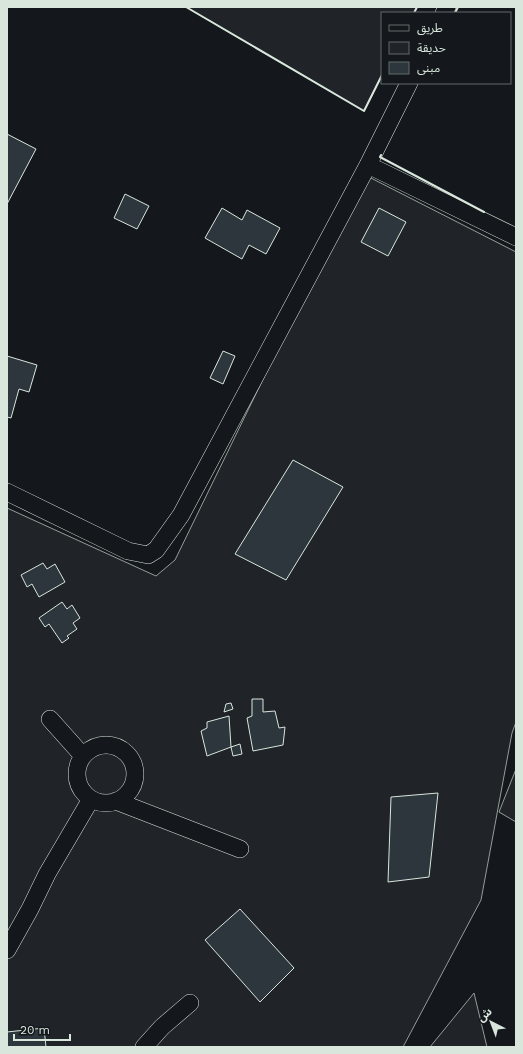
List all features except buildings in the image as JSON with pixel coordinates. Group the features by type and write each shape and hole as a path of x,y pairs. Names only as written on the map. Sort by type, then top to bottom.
{"street":[{"path":"7,492 128,551 148,555 156,550 181,515 368,164 408,84"},
{"path":"368,164 516,237"},
{"path":"50,719 83,756"},
{"path":"116,801 127,794 134,782 135,769 129,757 120,748 106,745 94,748 83,756 77,771 77,779 80,787 91,799 99,802 116,801 240,849"},
{"path":"7,950 47,874 91,799"},
{"path":"144,1047 162,1027 190,1003"}],"green space":[{"path":"186,7 417,7 414,12 381,12 381,77 364,111"},
{"path":"363,174 516,252 516,722 512,733 481,900 403,1047 7,1047 7,508 156,576 175,560"},
{"path":"516,769 516,822 499,812"},
{"path":"474,993 487,1047 430,1047"}],"wall":[{"path":"186,7 364,111 381,77"},
{"path":"414,12 417,7"},
{"path":"456,12 458,7"},
{"path":"381,155 380,157 484,212"}]}
